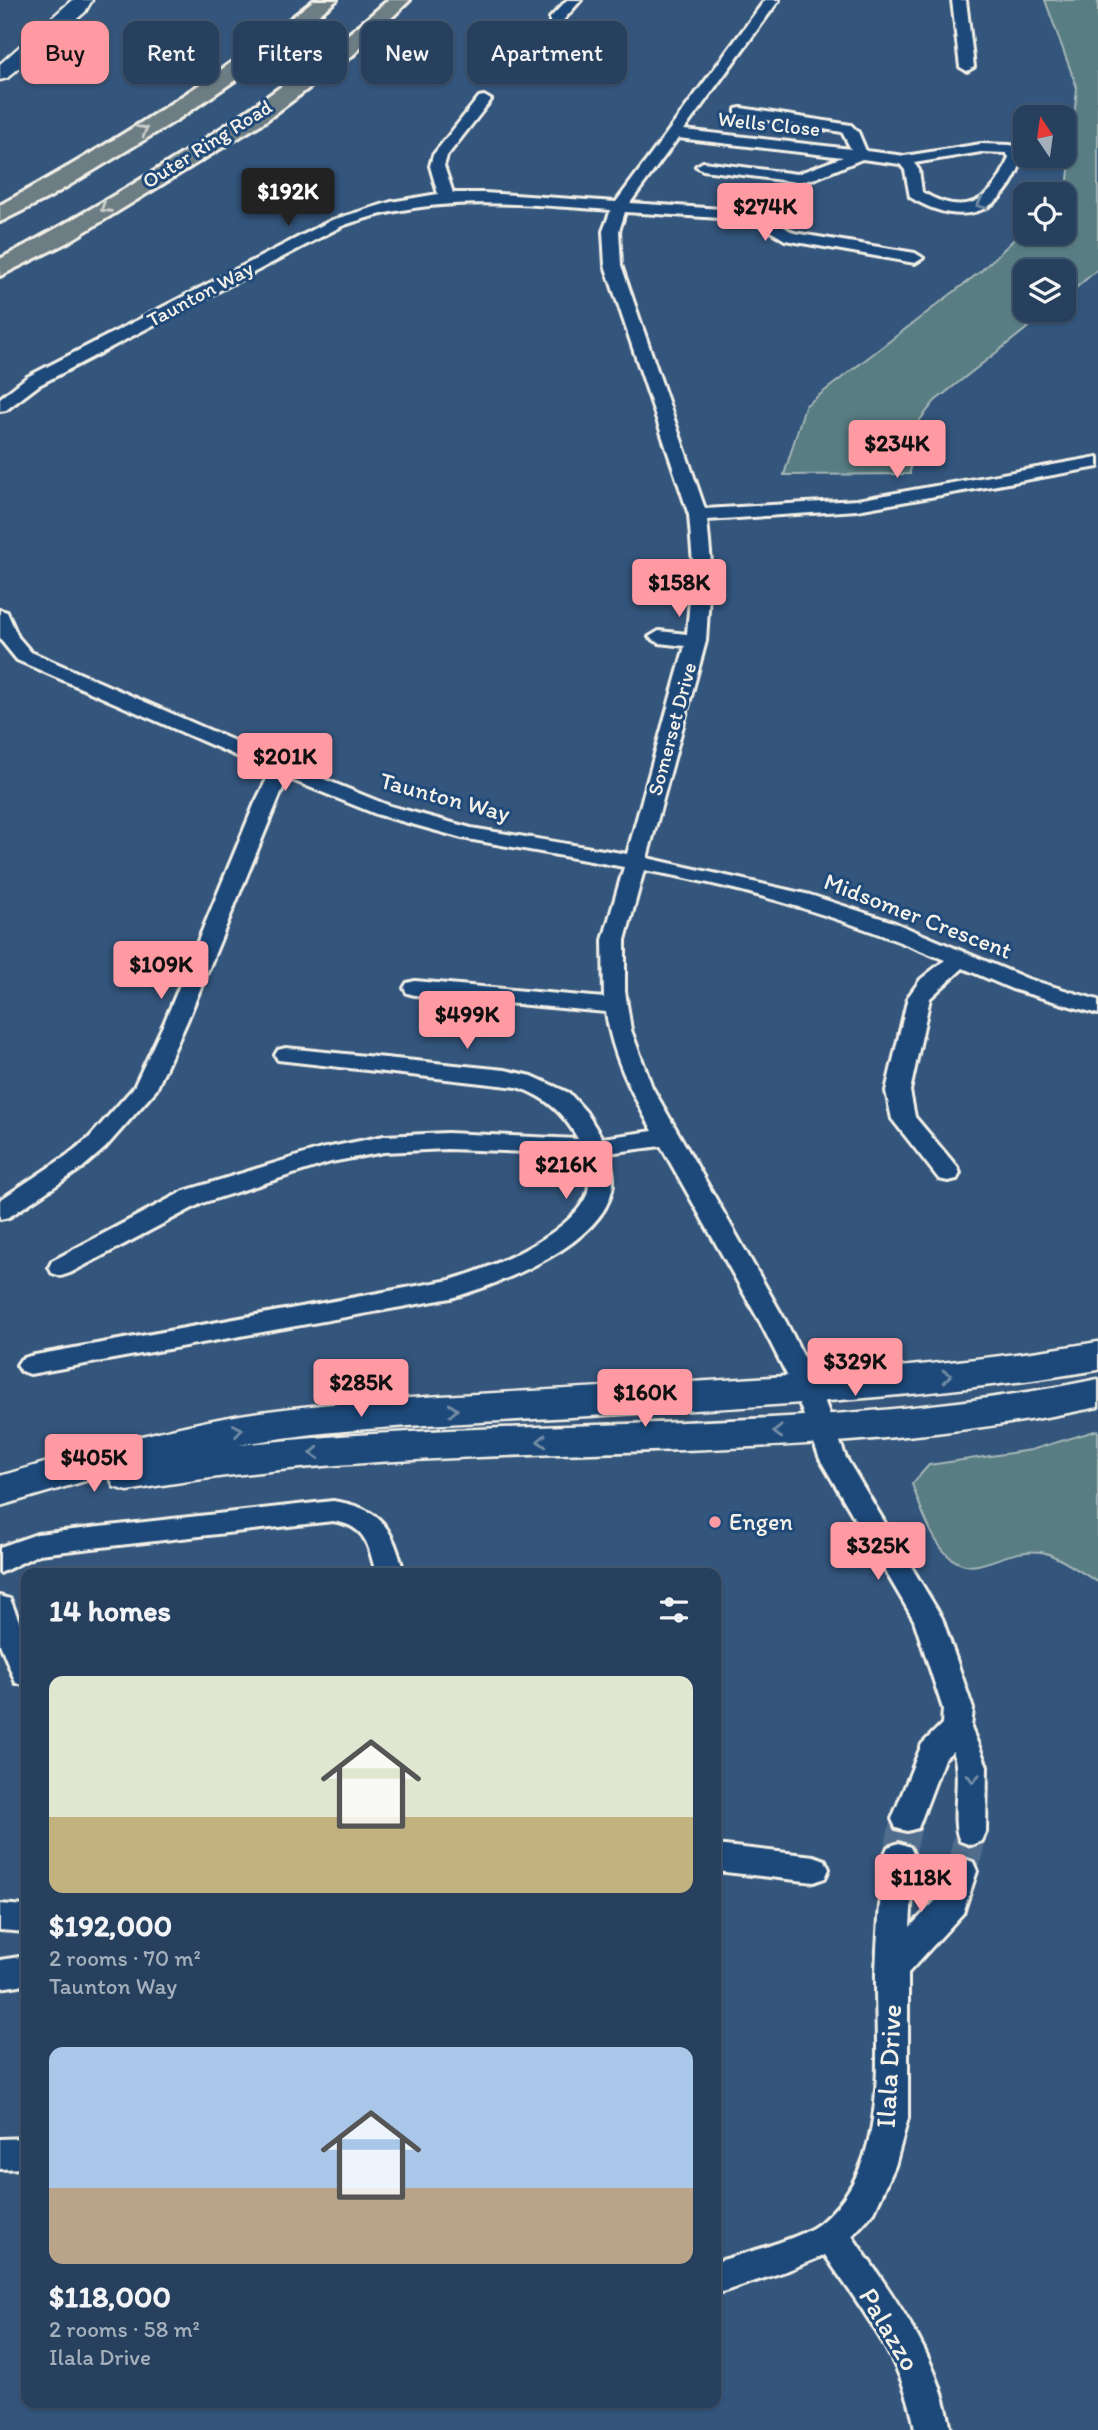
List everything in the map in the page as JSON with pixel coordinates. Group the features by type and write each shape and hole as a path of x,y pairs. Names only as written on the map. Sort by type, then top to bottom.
{"highway":[{"name":"Outer Ring Road","path":"0,215 214,85 327,0"},
{"name":"Outer Ring Road","path":"0,269 60,237 265,111 411,4"}],"main road":[{"path":"0,74 78,8 82,0"},
{"path":"0,1491 151,1447 258,1427 361,1415 807,1389 1020,1369 1098,1356"},
{"path":"0,1502 166,1469 269,1456 593,1438 824,1431 941,1421 1037,1408 1098,1393"}],"street":[{"path":"555,21 574,0"},
{"name":"Somerset Drive","path":"772,0 619,208 611,231 613,265 698,515 701,587 696,640 614,940 616,1006 628,1055 640,1087 773,1322 807,1389"},
{"path":"959,0 967,67"},
{"path":"446,196 436,166 440,155 484,100"},
{"path":"703,166 804,177 860,155 851,132 846,128 741,113"},
{"name":"Wells Close","path":"673,133 905,160 992,147 1010,149 1016,157 1008,181 991,201 961,210 944,208 915,194 912,170 905,160"},
{"name":"Taunton Way","path":"0,406 33,381 337,223 380,207 446,196 752,216 767,220 790,237 915,258"},
{"path":"698,515 857,505 1098,462"},
{"path":"0,616 9,638 24,656"},
{"path":"659,637 696,640"},
{"path":"0,660 24,656"},
{"name":"Taunton Way","path":"24,656 282,769 383,810 469,834 635,861"},
{"path":"0,1211 74,1162 97,1143 144,1090 176,1021 265,803 282,769"},
{"name":"Midsomer Crescent","path":"635,861 815,903 885,927 1020,984 1098,1007"},
{"path":"948,1173 904,1119 898,1091 919,997 929,984 959,960"},
{"path":"415,988 616,1006"},
{"path":"286,1055 505,1077 528,1082 559,1096 608,1146"},
{"path":"61,1267 193,1197 356,1148 447,1142 608,1146 667,1137"},
{"path":"30,1365 451,1289 499,1275 542,1252 582,1219 600,1193 608,1146"},
{"path":"807,1389 833,1459 928,1618 958,1709 956,1729 969,1750 973,1764 971,1832"},
{"path":"0,1562 10,1554 37,1544 333,1511 349,1512 365,1519 377,1531 388,1568"},
{"path":"0,1607 21,1662"},
{"path":"906,1819 932,1752 956,1729"},
{"name":"Ilala Drive","path":"721,2276 786,2255 831,2235 862,2201 878,2166 891,2118 892,1968 898,1856"},
{"path":"721,1859 814,1869"},
{"name":"Ilala Drive","path":"892,1968 952,1904 962,1871"},
{"path":"0,1917 21,1919"},
{"path":"0,1974 21,1971"},
{"path":"0,2154 21,2153"},
{"name":"Palazzo","path":"831,2235 912,2359 925,2390 933,2430"}],"green space":[{"path":"1045,0 1098,0 1098,269 1076,288 1076,259 1013,259 1013,322 1035,322 935,401 912,430 910,474 784,475 805,406 981,271 1013,240 1013,245 1076,245 1076,182 1068,182 1069,168 1076,168 1077,88"},
{"path":"1098,1430 1098,1582 1062,1560 1041,1552 1024,1552 978,1565 964,1565 943,1550 927,1523 912,1484 929,1465 1031,1450"}],"tunnel":[{"path":"899,1856 907,1819"},
{"path":"962,1871 971,1832"}],"place":[{"name":"Engen","path":"715,1522"}]}
